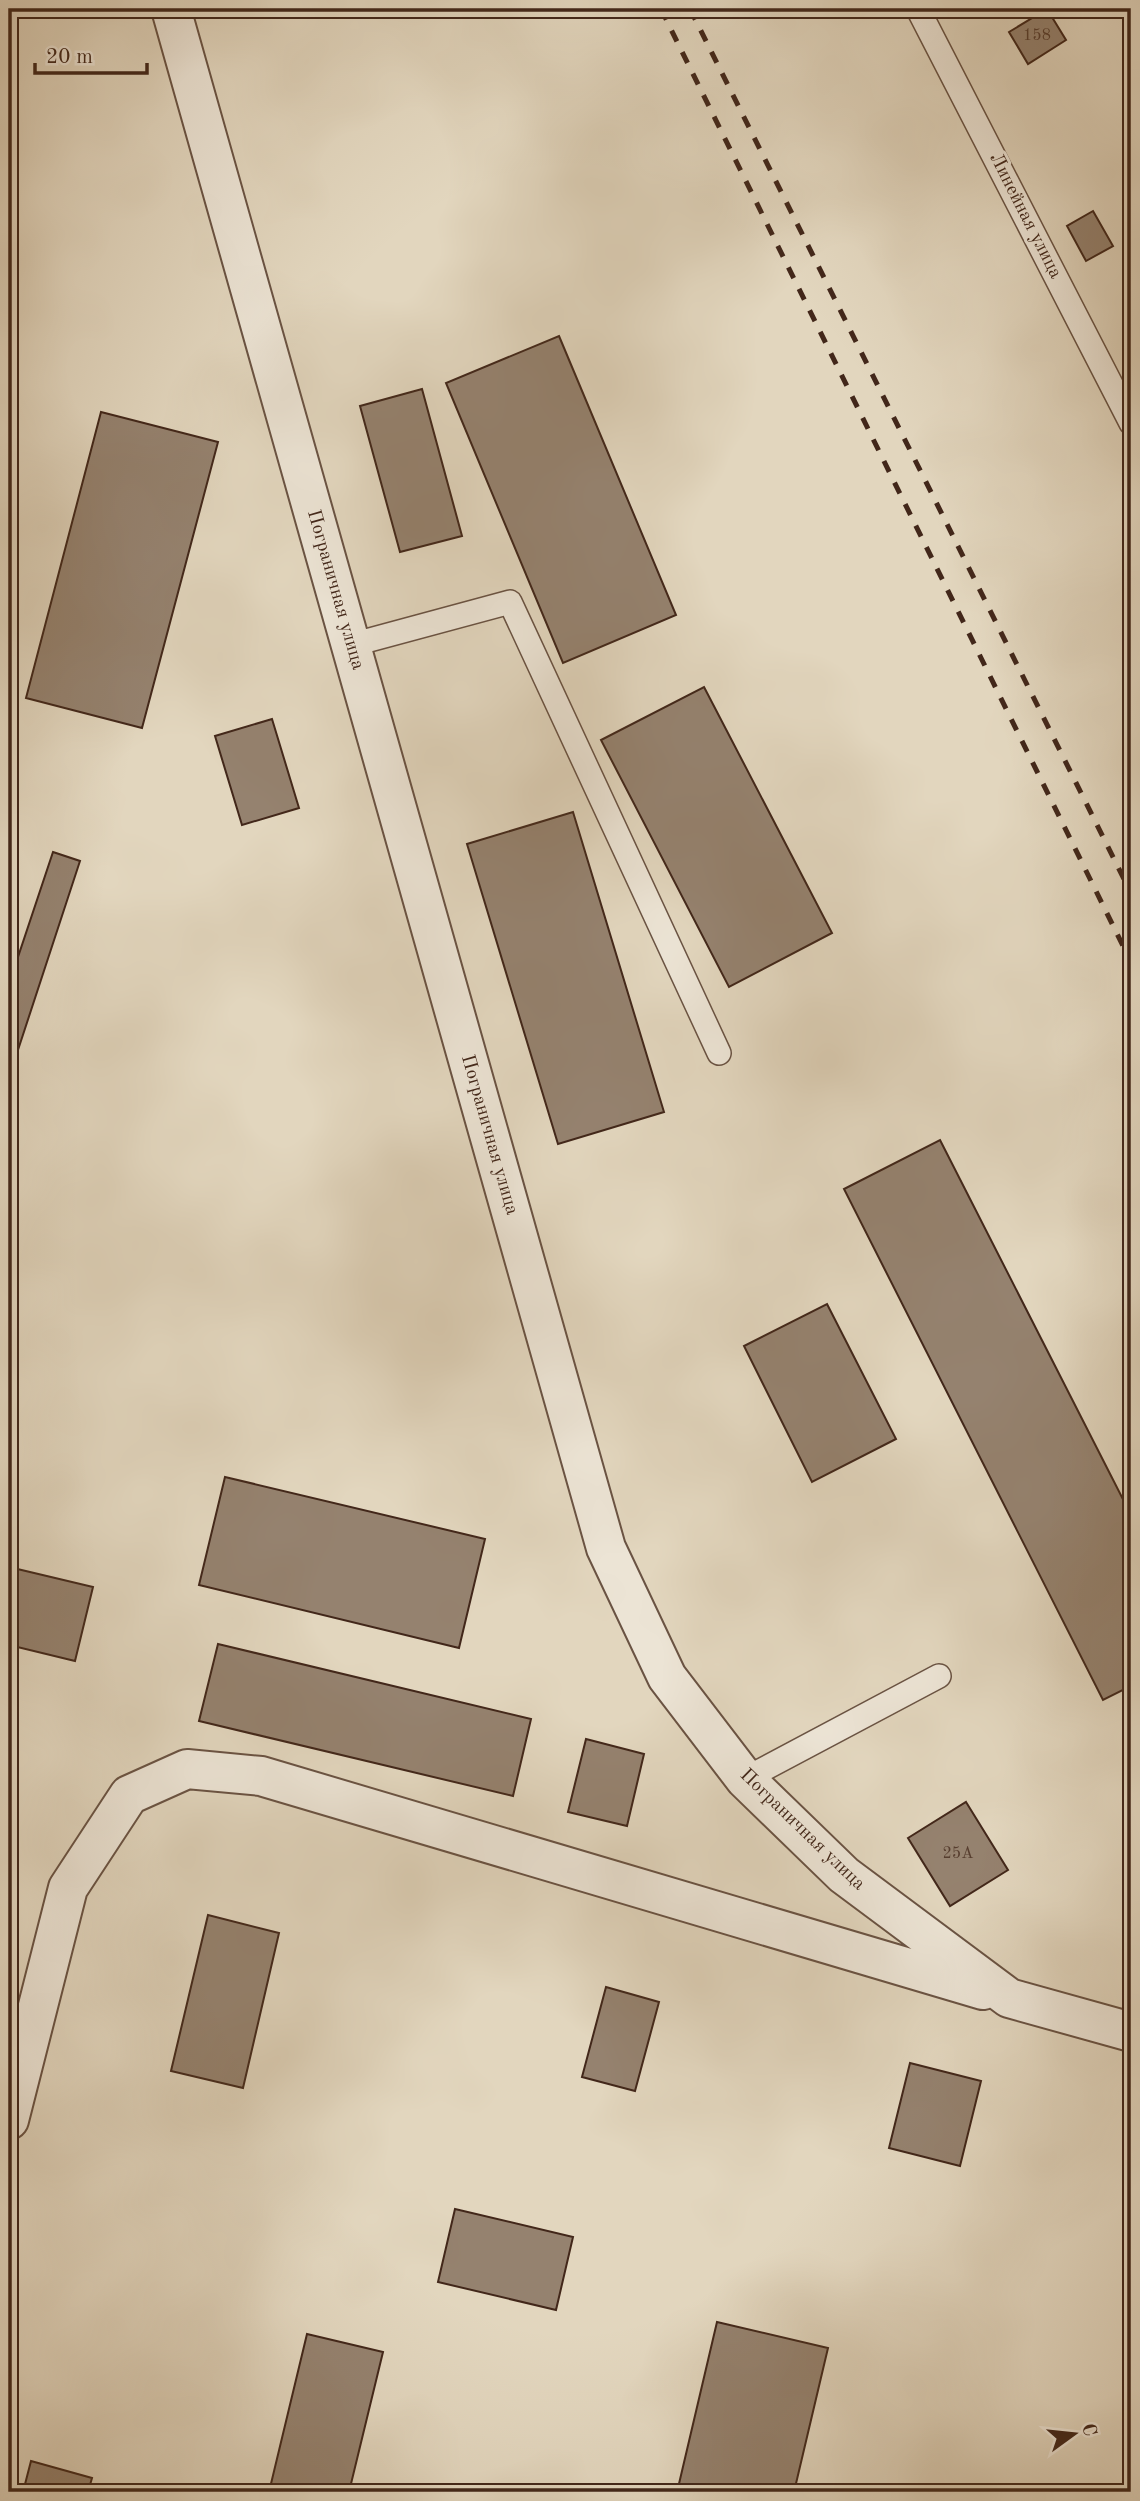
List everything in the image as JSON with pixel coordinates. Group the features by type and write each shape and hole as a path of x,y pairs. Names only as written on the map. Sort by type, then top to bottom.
{"street":[{"name":"Пограничная улица","path":"171,9 606,1548 667,1677 745,1779 844,1875 1009,1998 1131,2032"},
{"path":"9,2120 68,1888 129,1795 187,1769 261,1776 1009,1998"}],"lane":[{"name":"Линейная улица","path":"918,9 1131,423"},
{"path":"351,645 510,601 719,1053"},
{"path":"745,1779 939,1676"}],"building":[{"path":"1047,9 1066,40 1028,64 1009,32"},
{"path":"1093,211 1113,246 1086,261 1067,226"},
{"path":"559,336 676,615 563,663 446,383"},
{"path":"422,389 462,536 400,552 360,406"},
{"path":"101,412 218,442 142,728 26,698"},
{"path":"704,687 832,933 729,987 601,740"},
{"path":"272,719 299,808 242,825 215,736"},
{"path":"573,812 664,1112 558,1144 467,844"},
{"path":"53,852 80,861 17,1053 9,1050 9,984"},
{"path":"9,1135 17,1135 9,1230"},
{"path":"940,1140 1131,1515 1131,1686 1103,1700 844,1189"},
{"path":"827,1304 896,1439 812,1482 744,1346"},
{"path":"225,1477 485,1539 459,1648 199,1585"},
{"path":"9,1567 93,1587 75,1661 9,1645"},
{"path":"218,1644 531,1719 513,1796 199,1721"},
{"path":"586,1739 644,1754 627,1826 568,1812"},
{"path":"966,1802 1008,1870 950,1906 908,1838"},
{"path":"208,1915 279,1933 243,2088 171,2071"},
{"path":"606,1987 659,2002 635,2091 582,2077"},
{"path":"910,2063 981,2081 960,2166 889,2148"},
{"path":"455,2209 573,2237 556,2310 438,2282"},
{"path":"717,2322 828,2348 794,2492 696,2492 678,2488"},
{"path":"307,2334 383,2352 349,2492 269,2492"},
{"path":"31,2461 92,2478 88,2492 23,2492"}],"railway":[{"path":"661,9 1131,962"},
{"path":"690,9 1131,893"}]}
